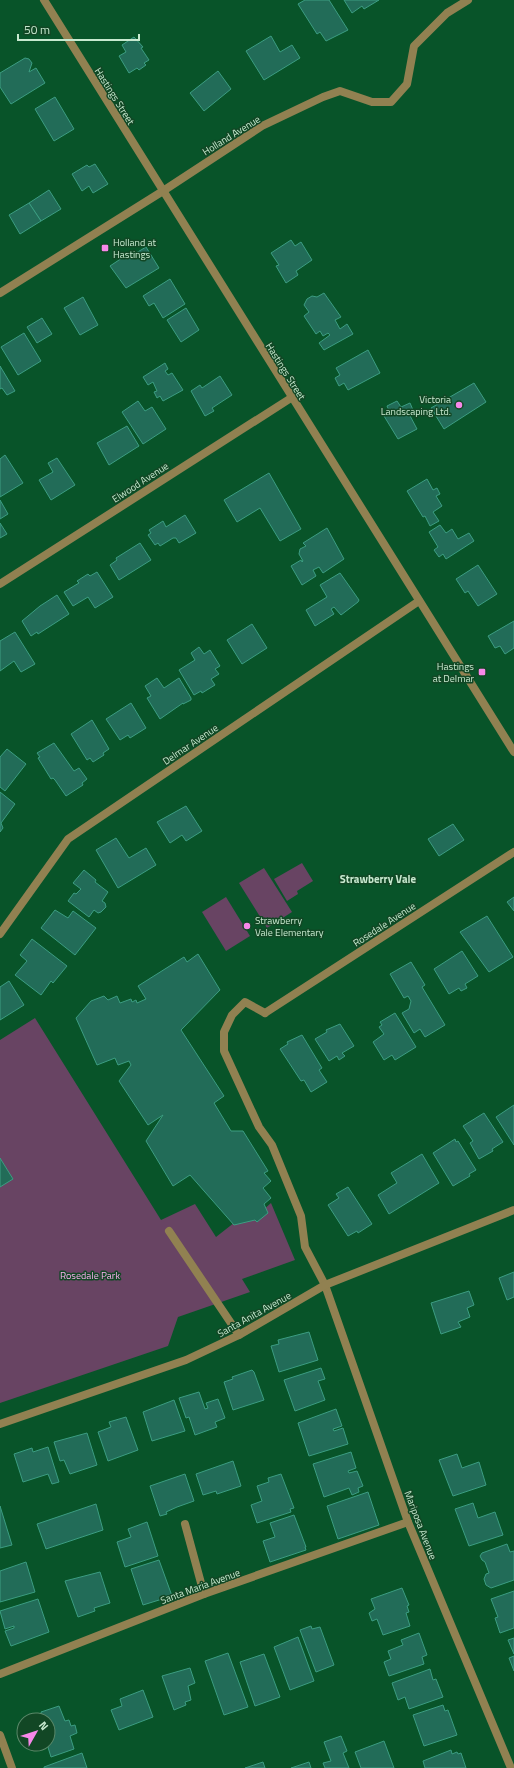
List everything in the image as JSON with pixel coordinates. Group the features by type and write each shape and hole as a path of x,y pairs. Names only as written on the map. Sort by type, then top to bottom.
{"street":[{"name":"Hastings Street","path":"44,0 291,398 514,752"},
{"name":"Holland Avenue","path":"0,293 163,191 262,126 323,96 340,91 372,102 391,102 407,84 414,46 447,13 468,0"},
{"name":"Elwood Avenue","path":"0,584 291,398"},
{"name":"Delmar Avenue","path":"0,934 68,839 419,601"},
{"name":"Rosedale Avenue","path":"265,1013 514,852"},
{"name":"Mariposa Avenue","path":"265,1013 245,1002 232,1015 224,1032 224,1051 259,1127 272,1146 301,1216 305,1247 325,1285 408,1522 511,1768"},
{"name":"Santa Anita Avenue","path":"0,1424 186,1360 239,1335 325,1285 514,1210"},
{"path":"169,1230 239,1335"},
{"name":"Santa Maria Avenue","path":"0,1674 204,1594 408,1522"},
{"path":"185,1524 204,1594"},
{"path":"0,1735 12,1768"}],"green space":[{"path":"302,863 313,881 297,891 298,894 287,901 274,879"},
{"path":"264,868 292,912 267,928 239,883"},
{"path":"226,897 250,936 226,951 202,912"},
{"name":"Rosedale Park","path":"35,1018 161,1220 195,1204 216,1237 244,1215 251,1221 271,1203 295,1260 242,1279 250,1292 178,1317 168,1346 0,1403 0,1040"}],"building":[{"path":"305,0 329,0 348,30 326,41 320,32 317,34 298,4"},
{"path":"344,0 379,0 364,9 362,6 352,13"},
{"path":"271,36 280,52 292,45 300,58 264,80 246,51"},
{"path":"134,37 143,47 141,48 149,60 144,63 146,65 139,70 137,68 129,73 119,56 126,52 122,45"},
{"path":"25,58 29,59 32,63 29,72 36,68 45,83 11,104 0,87 0,73"},
{"path":"218,71 231,89 204,111 190,93"},
{"path":"55,97 74,129 54,141 35,109"},
{"path":"95,164 108,184 93,193 89,186 82,191 72,174 87,165 89,167"},
{"path":"49,190 61,209 41,221 29,203"},
{"path":"29,203 41,221 20,234 9,215"},
{"path":"291,240 295,246 301,242 312,260 296,271 298,275 286,283 276,266 279,265 271,253"},
{"path":"146,247 159,268 126,288 110,266 125,256 126,259"},
{"path":"170,279 185,304 163,318 154,303 149,306 143,296"},
{"path":"324,293 341,317 335,320 340,329 347,324 353,334 324,350 319,343 330,335 328,333 323,336 320,331 316,334 304,316 309,312 304,305 307,299 312,296 317,297"},
{"path":"83,297 98,325 80,335 64,308"},
{"path":"186,308 199,330 181,342 167,320"},
{"path":"42,318 52,334 37,343 27,327"},
{"path":"24,333 41,361 18,375 1,347"},
{"path":"368,350 380,373 348,390 344,383 339,386 335,378 340,375 336,368"},
{"path":"165,363 168,369 165,371 168,375 172,373 183,390 163,401 160,396 157,398 154,392 157,391 153,382 148,385 143,377"},
{"path":"0,366 15,391 7,395 2,388 0,389"},
{"path":"220,376 232,395 212,408 214,411 205,416 191,391 200,385 202,388"},
{"name":"Victoria Landscaping Ltd.","path":"474,383 486,402 444,429 431,408"},
{"path":"138,401 145,411 152,407 166,429 143,444 122,412"},
{"path":"397,401 401,407 410,403 413,410 408,412 417,429 398,439 384,416 390,413 387,406"},
{"path":"127,426 139,446 109,465 97,443"},
{"path":"5,455 23,483 0,497 0,459"},
{"path":"57,458 75,485 51,500 39,480 53,472 48,463"},
{"path":"269,473 301,529 280,541 260,508 237,522 224,500"},
{"path":"427,479 433,490 437,488 440,494 436,496 442,506 433,512 439,521 430,526 425,516 423,517 407,491"},
{"path":"0,500 8,514 0,519"},
{"path":"185,515 196,533 179,543 176,538 173,538 160,546 158,543 155,545 148,535 151,533 149,530 163,521 166,527"},
{"path":"0,523 7,534 0,538"},
{"path":"440,525 446,533 452,529 458,539 469,533 474,541 446,559 443,554 439,557 434,550 438,547 429,532"},
{"path":"327,528 344,559 323,573 319,567 313,570 316,576 302,585 291,566 301,560 302,562 303,561 299,554 300,549 306,546 303,543"},
{"path":"140,543 151,560 119,580 110,565 117,560 116,558"},
{"path":"478,565 497,594 478,606 468,591 465,593 456,579"},
{"path":"97,572 113,597 95,608 88,597 73,606 64,592 79,583 77,581 88,574 90,576"},
{"path":"340,573 359,600 341,615 334,607 331,609 334,614 315,626 306,610 327,597 320,585"},
{"path":"57,595 69,614 38,634 37,632 31,636 22,621 40,606"},
{"path":"514,621 514,648 505,654 500,646 495,648 488,636"},
{"path":"252,624 267,648 242,664 227,640"},
{"path":"15,632 35,664 21,672 14,661 0,671 0,641"},
{"path":"199,647 204,654 210,650 220,666 215,669 219,674 211,679 215,685 202,693 201,691 194,695 179,670 195,660 191,653"},
{"path":"157,678 164,688 179,678 191,698 191,700 183,703 160,719 147,698 151,696 145,686"},
{"path":"131,703 146,728 130,738 128,735 120,740 106,719"},
{"path":"92,720 109,749 103,753 104,755 93,762 90,758 87,760 71,734"},
{"path":"54,743 74,771 79,768 87,779 82,783 83,785 66,796 55,780 53,778 51,779 38,758 40,757 37,753"},
{"path":"7,749 26,764 5,791 0,787 0,757"},
{"path":"0,792 15,804 1,823 3,828 0,832"},
{"path":"186,806 202,831 186,841 182,835 170,843 157,822"},
{"path":"453,824 464,840 439,856 428,839"},
{"path":"116,838 129,858 146,848 156,865 118,888 96,850"},
{"path":"84,870 96,880 95,882 108,892 102,901 105,903 106,907 98,913 94,910 89,917 68,901 74,893 76,894 81,889 73,883"},
{"path":"514,897 514,911 507,902"},
{"path":"55,910 68,918 73,911 96,928 75,955 41,928"},
{"path":"487,916 513,957 489,972 460,932"},
{"path":"32,939 67,966 53,983 51,981 41,995 15,975 27,961 20,955"},
{"path":"462,951 478,976 465,984 467,988 461,991 459,988 449,994 434,969"},
{"path":"198,954 220,990 181,1030 224,1096 214,1103 231,1131 243,1131 268,1171 264,1173 271,1181 263,1188 271,1198 264,1204 268,1213 257,1222 255,1220 234,1225 190,1175 173,1186 146,1141 163,1115 148,1125 119,1081 131,1065 129,1061 118,1065 115,1058 97,1065 76,1018 91,1001 104,996 108,1000 117,996 120,1003 131,999 132,1002 136,1000 137,1003 146,999 138,986 184,957 187,962"},
{"path":"411,962 425,985 422,987 445,1025 425,1037 420,1029 414,1033 402,1013 409,1009 411,1001 408,996 404,998 390,974"},
{"path":"9,981 24,1005 0,1020 0,987"},
{"path":"395,1013 416,1047 395,1060 392,1055 384,1060 373,1042 384,1034 379,1027 382,1025 380,1022"},
{"path":"340,1024 354,1046 342,1053 345,1056 339,1060 337,1056 329,1061 315,1039 327,1032 326,1030"},
{"path":"302,1035 322,1068 319,1070 327,1082 311,1092 304,1080 301,1081 280,1049 288,1044 287,1042"},
{"path":"514,1105 514,1145 496,1117"},
{"path":"484,1113 503,1142 492,1149 493,1151 479,1159 470,1143 473,1141 463,1126"},
{"path":"455,1139 456,1142 458,1141 476,1170 469,1174 470,1176 453,1186 433,1153"},
{"path":"422,1154 439,1183 389,1214 378,1195 397,1183 391,1173"},
{"path":"0,1158 13,1179 0,1187"},
{"path":"348,1187 372,1224 358,1233 357,1231 348,1236 328,1205 339,1198 336,1194"},
{"path":"514,1272 514,1297 507,1300 499,1278"},
{"path":"469,1291 474,1305 467,1308 470,1317 458,1322 461,1327 441,1334 431,1303"},
{"path":"309,1332 318,1360 279,1372 271,1346 279,1344 278,1340"},
{"path":"321,1368 325,1379 318,1381 325,1400 295,1411 284,1380"},
{"path":"252,1370 264,1400 233,1410 224,1382 233,1379 232,1377"},
{"path":"199,1392 205,1409 208,1408 206,1403 218,1399 225,1418 215,1422 217,1427 195,1435 189,1417 186,1418 179,1398"},
{"path":"174,1400 185,1431 152,1441 143,1412"},
{"path":"336,1409 342,1426 333,1429 334,1431 343,1428 348,1444 309,1456 298,1423"},
{"path":"126,1417 138,1450 108,1461 98,1432 111,1427 109,1422"},
{"path":"87,1433 97,1465 70,1474 64,1460 60,1461 54,1442"},
{"path":"48,1447 59,1482 52,1484 48,1474 23,1482 14,1454 32,1448 33,1452"},
{"path":"351,1452 356,1468 348,1471 349,1473 357,1471 363,1486 358,1488 359,1492 352,1495 349,1488 324,1497 313,1464"},
{"path":"457,1454 462,1468 479,1462 486,1485 453,1496 439,1460"},
{"path":"233,1461 241,1486 217,1494 216,1491 203,1495 196,1474"},
{"path":"185,1474 194,1501 177,1507 166,1512 167,1514 160,1516 150,1486"},
{"path":"281,1474 294,1508 290,1509 291,1512 257,1523 251,1505 262,1501 257,1486 269,1482 268,1478"},
{"path":"368,1492 379,1525 338,1539 327,1506"},
{"path":"473,1503 478,1518 495,1512 503,1535 469,1546 455,1509"},
{"path":"96,1504 103,1530 46,1549 37,1524"},
{"path":"0,1506 12,1545 0,1548"},
{"path":"294,1515 306,1550 270,1562 263,1541 275,1537 270,1523"},
{"path":"147,1522 158,1556 125,1567 117,1542 131,1537 128,1529"},
{"path":"507,1544 510,1552 514,1551 514,1580 491,1588 486,1585 484,1579 486,1574 489,1573 485,1562 480,1556 482,1553"},
{"path":"159,1560 172,1596 143,1605 131,1569"},
{"path":"26,1562 35,1592 0,1602 0,1571"},
{"path":"100,1572 110,1603 94,1608 95,1611 78,1617 65,1581"},
{"path":"402,1588 409,1605 407,1606 409,1612 406,1613 410,1626 383,1635 377,1619 372,1621 369,1613 375,1609 371,1599"},
{"path":"514,1591 514,1628 500,1633 495,1618 498,1617 491,1599"},
{"path":"38,1599 49,1632 11,1646 5,1631 14,1628 14,1626 5,1629 0,1611"},
{"path":"311,1626 312,1629 320,1627 334,1665 316,1672 300,1630"},
{"path":"419,1633 427,1655 422,1657 424,1664 389,1676 384,1662 391,1659 388,1651 403,1645 401,1640"},
{"path":"298,1637 314,1681 290,1690 274,1647"},
{"path":"514,1638 514,1654 508,1640"},
{"path":"228,1653 248,1707 224,1715 205,1661"},
{"path":"264,1654 280,1697 255,1706 240,1662"},
{"path":"514,1656 514,1671 509,1658"},
{"path":"190,1668 195,1683 188,1686 191,1700 185,1702 186,1705 174,1710 162,1676"},
{"path":"430,1669 433,1680 436,1679 443,1697 409,1709 405,1697 398,1700 392,1683"},
{"path":"143,1690 153,1717 119,1730 111,1710 122,1706 120,1699"},
{"path":"443,1705 445,1711 448,1710 457,1735 424,1746 413,1715"},
{"path":"59,1706 65,1721 69,1720 71,1726 75,1725 77,1733 70,1736 74,1749 51,1757 49,1752 56,1752 56,1712 41,1712"},
{"path":"341,1736 347,1751 343,1753 349,1768 325,1768 323,1763 331,1761 324,1742"},
{"path":"384,1741 394,1768 361,1768 355,1752"},
{"path":"451,1750 452,1754 457,1752 458,1754 461,1753 466,1768 425,1768 423,1761"},
{"path":"82,1753 87,1768 44,1768 44,1767"},
{"path":"263,1762 265,1768 245,1768"},
{"path":"309,1762 311,1768 291,1768"}],"place":[{"name":"Holland at Hastings","path":"105,248"},
{"name":"Victoria Landscaping Ltd.","path":"459,405"},
{"name":"Hastings at Delmar","path":"482,672"},
{"name":"Strawberry Vale Elementary","path":"247,926"}],"district":[{"name":"Strawberry Vale","path":"378,879"}]}
